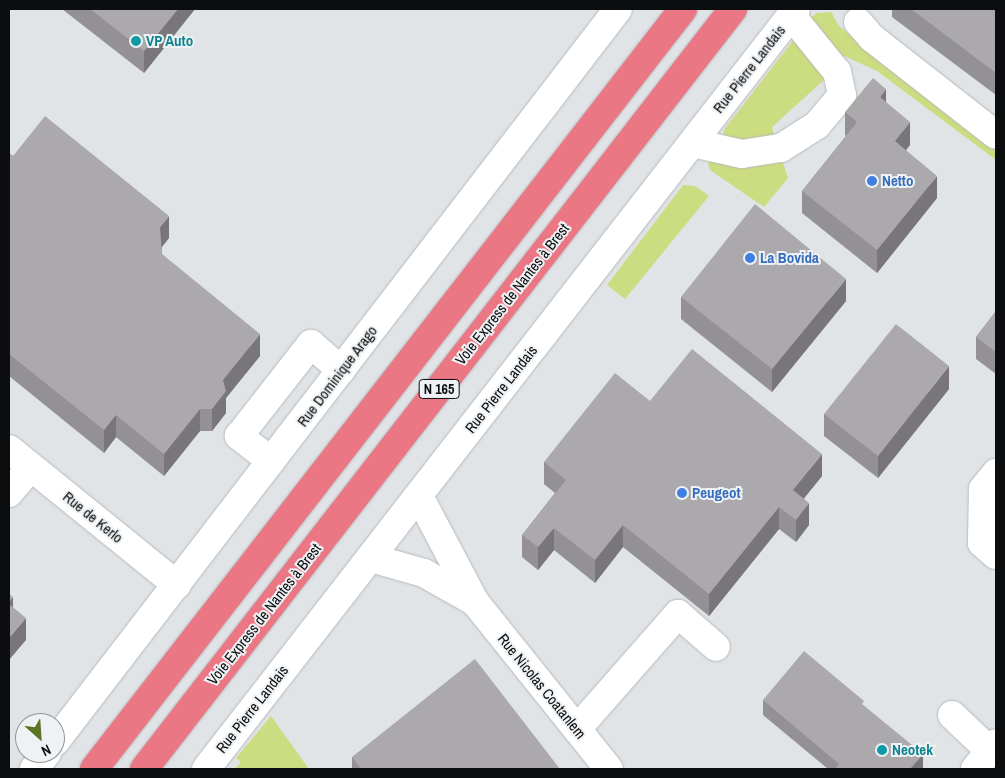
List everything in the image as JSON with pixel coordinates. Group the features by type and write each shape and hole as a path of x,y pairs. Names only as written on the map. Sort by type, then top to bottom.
{"highway":[{"name":"N 165","path":"94,769 683,9"},
{"name":"Voie Express de Nantes à Brest","path":"144,769 733,9"}],"street":[{"name":"Rue Dominique Arago","path":"65,729 618,9"},
{"path":"693,142 742,154 781,148 817,125 842,95 838,72 794,12"},
{"name":"Rue Pierre Landais","path":"206,769 794,12"},
{"path":"856,13 872,38 996,134"},
{"path":"271,462 240,436 311,344 341,370"},
{"name":"Rue de Kerlo","path":"9,449 177,585"},
{"path":"9,493 31,467"},
{"path":"996,473 983,489 982,543 996,555"},
{"name":"Rue Nicolas Coatanlem","path":"419,496 475,602 609,769"},
{"name":"Rue Nicolas Coatanlem","path":"371,558 424,573 475,602"},
{"path":"577,729 678,614 716,647"},
{"path":"952,715 987,754"}],"green space":[{"path":"831,12 839,26 996,147 996,160 877,71 831,50 809,19 817,13"},
{"path":"795,38 820,63 824,80 772,127 775,139 768,142 733,140 723,133 726,127"},
{"path":"781,157 788,178 764,207 710,170 708,162"},
{"path":"683,185 695,186 709,196 625,299 607,285"},
{"path":"271,716 309,769 235,769 241,762 236,758"}],"building":[{"path":"90,9 178,9 144,51"},
{"path":"911,9 996,9 996,73"},
{"name":"Netto","path":"873,78 886,89 880,97 910,122 895,141 937,176 877,250 802,191 857,122 845,112"},
{"path":"45,116 169,216 160,227 162,254 260,334 223,380 226,391 212,409 200,409 164,454 116,415 104,430 9,354 9,153 13,156"},
{"path":"755,204 846,279 772,369 681,297"},
{"path":"996,311 996,352 976,337"},
{"path":"896,324 949,366 878,456 824,414"},
{"name":"Peugeot","path":"692,349 822,454 793,490 809,503 796,520 779,507 709,594 623,525 595,560 554,528 538,547 522,535 566,480 544,462 615,373 650,401"},
{"path":"9,594 13,597 9,602"},
{"path":"9,604 26,618 9,638"},
{"path":"804,651 864,701 862,704 923,754 910,769 835,769 839,764 763,700"},
{"path":"475,659 560,769 361,769 352,757"}],"place":[{"name":"VP Auto","path":"136,41"},
{"name":"Netto","path":"872,181"},
{"name":"La Bovida","path":"750,258"},
{"name":"Peugeot","path":"682,493"},
{"name":"Neotek","path":"882,750"}]}
